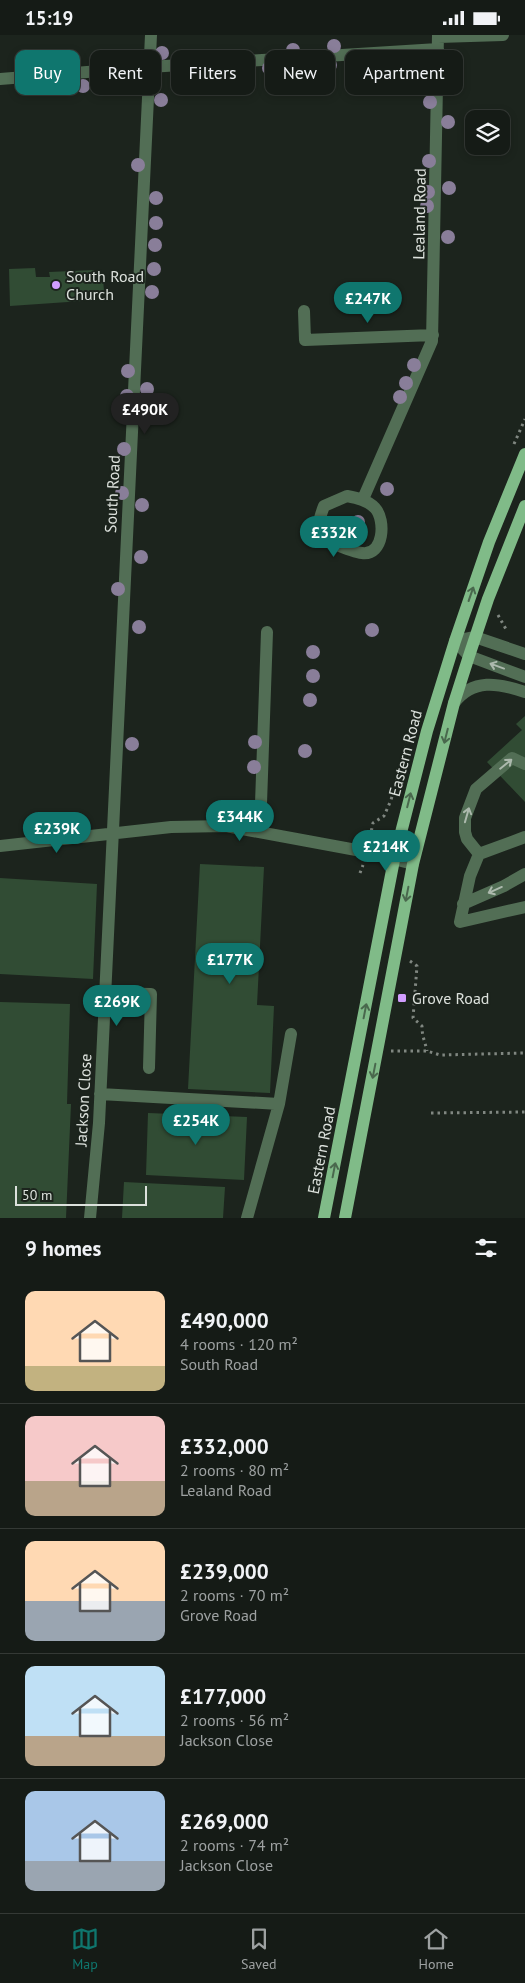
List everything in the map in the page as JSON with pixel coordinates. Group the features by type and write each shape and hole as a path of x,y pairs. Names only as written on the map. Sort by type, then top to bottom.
{"main road":[{"name":"Eastern Road","path":"324,1218 394,860 427,731 489,542 525,454"},
{"path":"345,1218 413,864 454,703 469,655 525,506"}],"street":[{"name":"South Road","path":"150,50 151,35"},
{"path":"161,66 503,35"},
{"name":"Lealand Road","path":"363,499 433,335 438,40"},
{"path":"0,79 90,72"},
{"name":"South Road","path":"112,834 148,95"},
{"path":"304,311 305,340 433,335"},
{"path":"347,496 363,499 376,509 381,523 382,533 378,545 370,552 362,553 322,539 318,530 318,520 324,506 347,496"},
{"path":"260,832 267,632"},
{"path":"456,641 475,637 525,654"},
{"path":"456,641 469,655 525,677"},
{"path":"454,703 467,690 494,684 525,692"},
{"path":"479,855 467,839 464,826 465,818 476,789 512,758 525,763"},
{"path":"0,847 171,827 226,826 366,852 413,864"},
{"name":"Jackson Close","path":"90,1218 99,1123 112,834"},
{"path":"525,837 479,855 470,877 460,922 525,907"},
{"path":"463,903 504,886 525,874"},
{"path":"105,993 151,994 149,1068"},
{"path":"247,1218 278,1104 291,1034"},
{"path":"100,1094 278,1104"}],"path":[{"path":"499,609 500,622 507,632 513,635"},
{"path":"410,961 417,966 413,1018 422,1026 422,1038 427,1051"},
{"path":"388,1051 427,1051 440,1055 525,1053"},
{"path":"431,1113 525,1112"}],"building":[{"name":"South Road Church","path":"35,268 36,277 50,277 49,272 94,270 97,278 103,279 104,291 97,291 97,300 10,306 9,269"},
{"path":"525,716 525,802 487,762 522,730 516,724"},
{"path":"200,864 264,867 257,1005 274,1006 270,1093 188,1089"},
{"path":"0,878 97,884 93,979 0,974"},
{"path":"0,1002 70,1004 67,1104 71,1104 66,1218 0,1218"},
{"path":"148,1113 247,1117 244,1180 146,1175"},
{"path":"124,1182 225,1187 223,1218 122,1218"}],"place":[{"name":"South Road Church","path":"56,285"},
{"name":"Grove Road","path":"402,998"}]}
